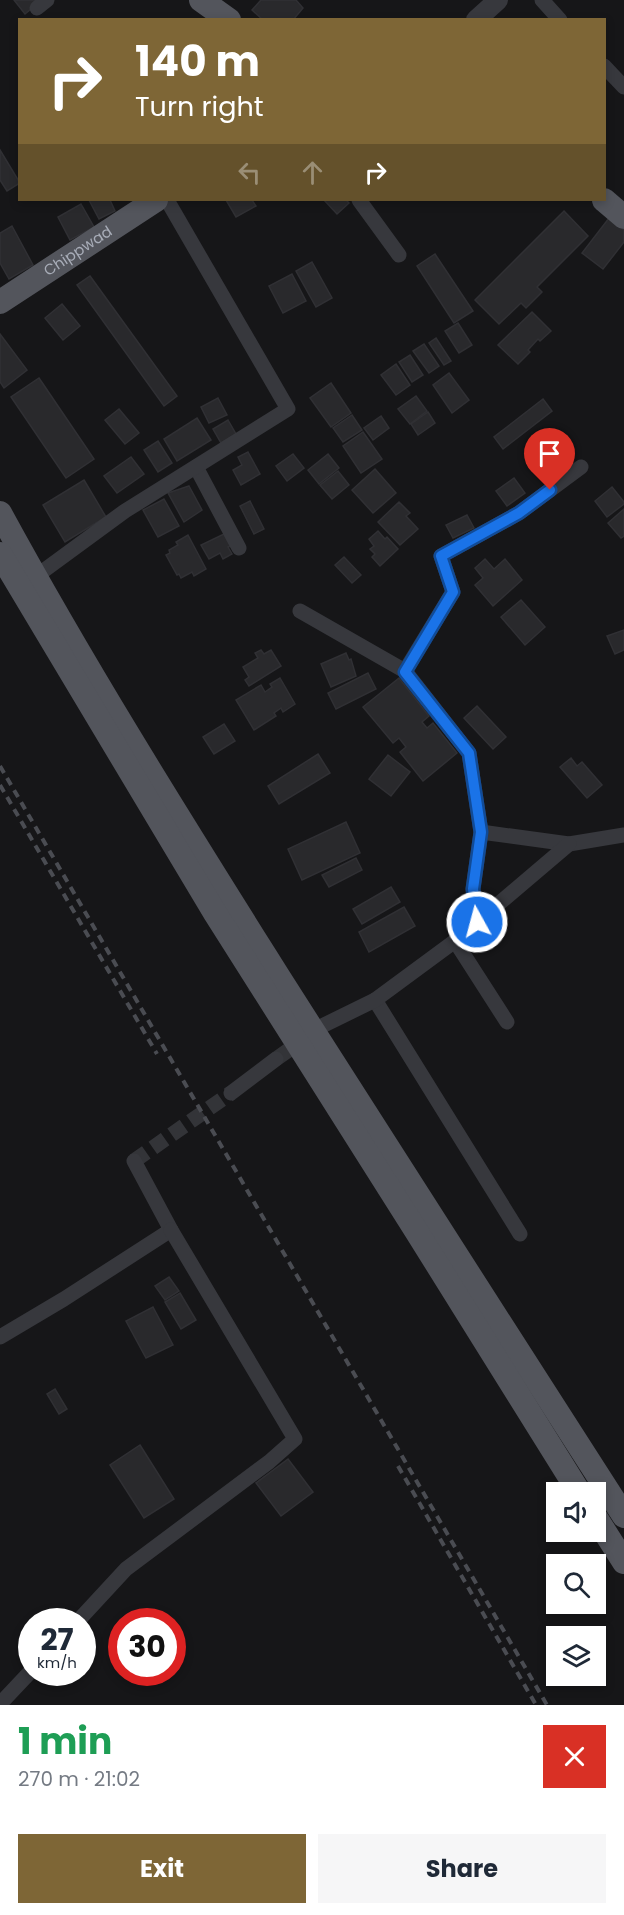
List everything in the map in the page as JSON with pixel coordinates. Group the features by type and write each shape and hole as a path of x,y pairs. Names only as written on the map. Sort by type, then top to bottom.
{"main road":[{"path":"201,0 226,18"},
{"name":"Chippwad","path":"0,302 154,201"},
{"path":"605,201 624,217"},
{"path":"0,513 154,779 624,1516"},
{"path":"0,554 215,913 416,1229 573,1482"},
{"path":"606,1534 624,1562"}],"street":[{"path":"478,18 498,0"},
{"path":"542,0 558,18"},
{"path":"606,68 624,87"},
{"path":"35,577 125,511 288,409 168,201"},
{"path":"359,201 399,255"},
{"path":"196,467 239,548"},
{"path":"405,672 453,592 441,556 519,513 581,467"},
{"path":"300,611 405,672 469,753 481,832 473,889 477,922"},
{"path":"481,832 569,844 624,835"},
{"path":"324,1025 375,1000 455,941 569,844"},
{"path":"455,941 507,1022"},
{"path":"375,1000 520,1234"},
{"path":"231,1093 276,1059"},
{"path":"90,1608 126,1569 295,1439 171,1230 134,1161"},
{"path":"0,1337 171,1230"},
{"path":"0,1704 18,1685"}],"building":[{"path":"14,0 42,0 25,14"},
{"path":"261,0 296,0 303,8 295,18 261,18 252,10"},
{"path":"0,150 18,180 18,184 7,191 0,180"},
{"path":"90,201 110,201 115,211 99,219"},
{"path":"227,201 253,201 256,206 236,217"},
{"path":"325,201 347,201 349,203 337,214"},
{"path":"81,204 94,227 70,240 58,217"},
{"path":"564,211 588,236 537,287 542,292 526,308 521,303 499,324 475,300"},
{"path":"609,218 624,230 624,242 603,269 582,253"},
{"path":"12,226 33,265 9,279 0,263 0,233"},
{"path":"435,254 473,311 454,323 417,266"},
{"path":"312,262 332,298 316,307 296,271"},
{"path":"292,274 306,301 283,313 269,286"},
{"path":"90,276 177,396 164,406 77,285"},
{"path":"62,304 80,326 63,340 45,318"},
{"path":"532,312 551,331 540,341 538,339 528,350 530,352 518,364 498,345"},
{"path":"458,323 472,345 459,353 445,331"},
{"path":"0,334 27,370 4,388 0,382"},
{"path":"436,338 451,361 444,365 429,343"},
{"path":"424,344 439,366 429,373 413,351"},
{"path":"410,355 423,375 412,382 399,362"},
{"path":"396,364 410,385 396,395 381,375"},
{"path":"449,373 469,400 452,413 433,385"},
{"path":"39,378 94,459 66,478 11,397"},
{"path":"331,383 351,413 331,427 310,398"},
{"path":"416,396 427,411 410,424 398,409"},
{"path":"218,398 227,415 209,423 201,407"},
{"path":"543,399 552,411 503,449 494,437"},
{"path":"119,409 139,433 125,444 105,420"},
{"path":"428,412 435,423 418,435 411,424"},
{"path":"352,415 362,430 343,442 333,428"},
{"path":"381,416 389,428 373,440 364,428"},
{"path":"197,418 211,440 177,461 164,439"},
{"path":"228,420 236,434 221,443 213,429"},
{"path":"363,432 382,459 361,473 343,446"},
{"path":"158,441 172,463 158,472 144,450"},
{"path":"248,452 260,474 241,485 233,470 242,465 238,457"},
{"path":"293,454 304,468 287,481 276,466"},
{"path":"328,454 339,468 319,484 308,470"},
{"path":"131,457 144,474 117,493 104,476"},
{"path":"375,469 396,493 373,513 352,490"},
{"path":"338,471 349,485 332,499 320,485"},
{"path":"514,478 525,493 507,506 496,491"},
{"path":"84,480 106,517 65,542 43,505"},
{"path":"189,486 202,510 184,522 168,493"},
{"path":"612,487 624,504 607,517 595,501"},
{"path":"164,499 179,526 158,537 143,510"},
{"path":"250,501 264,529 254,534 240,506"},
{"path":"399,502 410,513 406,516 418,529 400,545 378,522"},
{"path":"624,509 624,536 621,538 608,523"},
{"path":"467,515 474,528 453,538 446,525"},
{"path":"378,531 398,549 380,566 372,557 375,554 370,549 374,546 369,539"},
{"path":"224,534 231,546 228,547 232,554 223,559 220,553 209,559 201,545"},
{"path":"188,535 206,569 194,576 192,572 181,578 166,555 170,553 169,550 178,545 176,542"},
{"path":"344,557 361,575 352,583 335,565"},
{"path":"485,559 494,569 505,559 522,580 493,606 475,585 483,578 475,568"},
{"path":"521,600 545,627 525,645 501,617"},
{"path":"624,630 624,650 615,654 607,636"},
{"path":"261,650 264,654 271,650 281,666 249,686 245,680 249,677 243,667 258,658 255,653"},
{"path":"346,653 349,660 351,659 356,676 331,687 321,664"},
{"path":"368,673 376,689 336,709 328,693"},
{"path":"280,678 295,704 283,712 281,708 274,713 276,716 254,730 236,700 261,685 265,692 272,687 270,684"},
{"path":"399,678 429,716 422,722 427,728 433,723 457,753 423,781 400,752 406,747 399,738 393,743 363,707"},
{"path":"477,706 506,737 493,749 464,718"},
{"path":"224,724 235,741 214,754 203,737"},
{"path":"318,754 330,773 279,804 268,786"},
{"path":"388,755 410,772 391,796 369,779"},
{"path":"571,758 577,766 582,762 602,785 587,798 560,767"},
{"path":"346,822 360,853 302,880 288,849"},
{"path":"356,858 362,870 329,887 322,875"},
{"path":"391,887 400,902 362,924 353,909"},
{"path":"404,907 415,926 369,952 359,932"},
{"path":"169,1277 179,1291 165,1300 155,1286"},
{"path":"180,1293 196,1320 181,1329 165,1302"},
{"path":"153,1307 173,1345 146,1358 126,1321"},
{"path":"55,1389 67,1409 59,1414 47,1394"},
{"path":"140,1445 174,1499 144,1518 110,1465"},
{"path":"288,1459 313,1492 281,1516 256,1483"}],"tunnel":[{"path":"276,1059 304,1039"},
{"path":"134,1161 231,1093"}],"railway":[{"path":"0,766 547,1705"},
{"path":"0,785 157,1054"},
{"path":"398,1466 536,1705"}],"route":[{"path":"477,922 473,889 481,832 469,753 405,672 453,592 441,556 519,513 550,490"}]}
